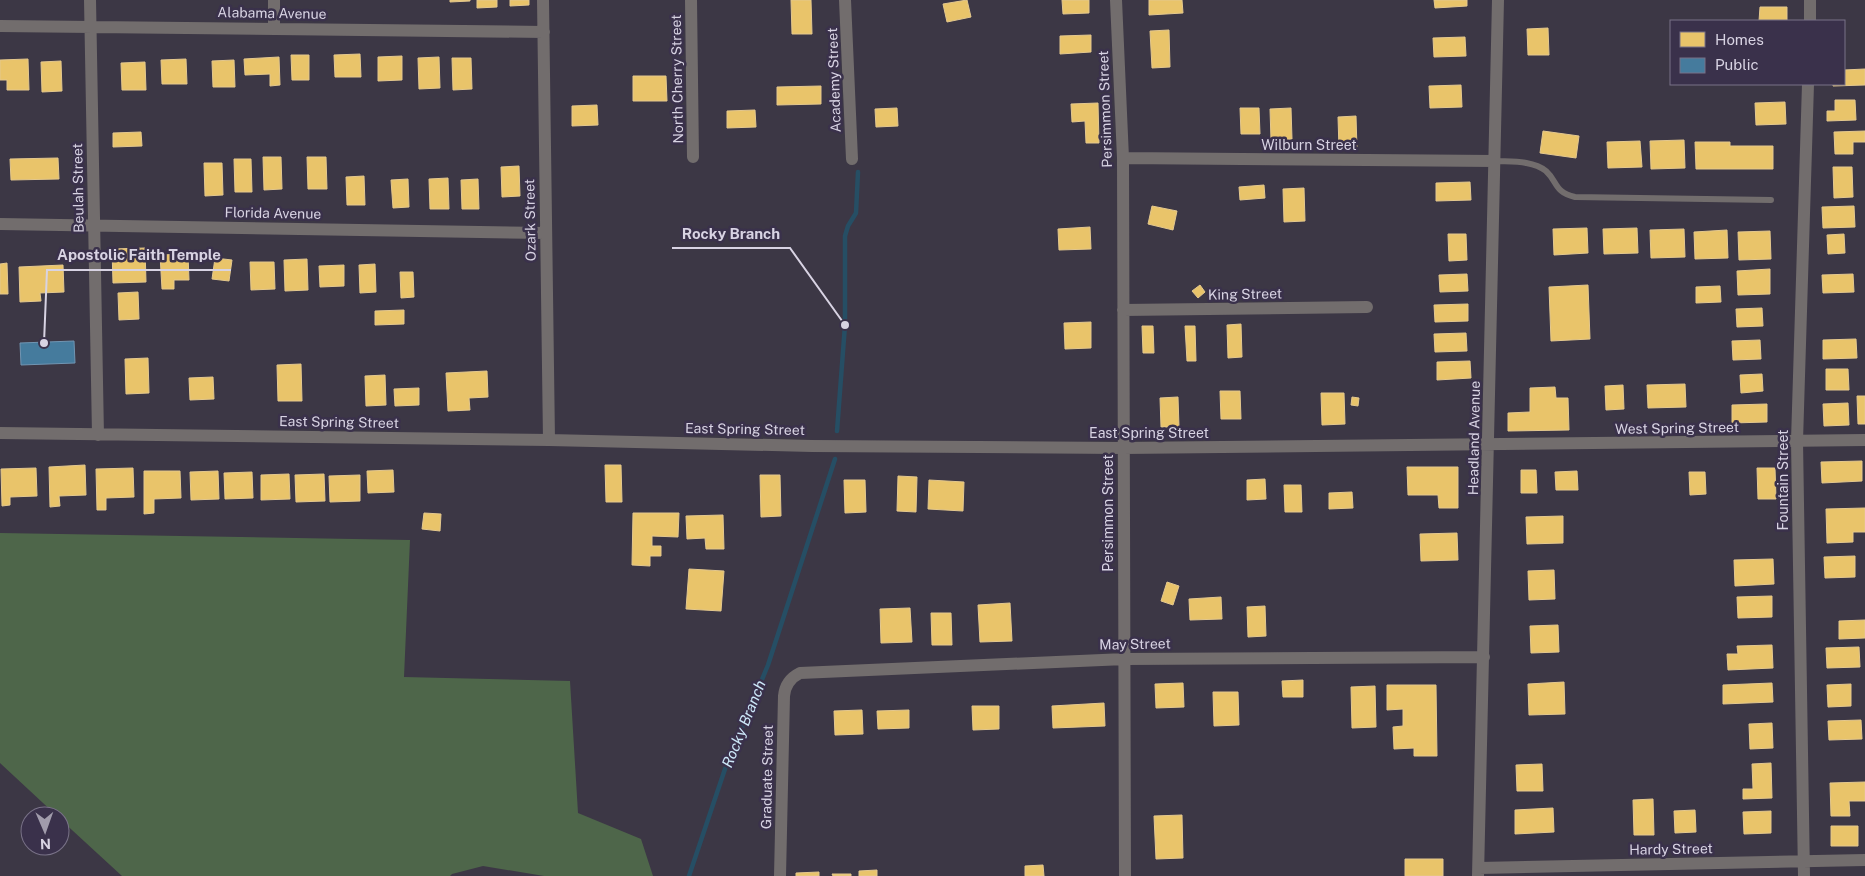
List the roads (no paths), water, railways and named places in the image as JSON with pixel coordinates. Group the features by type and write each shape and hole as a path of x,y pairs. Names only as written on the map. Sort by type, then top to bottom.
{"street":[{"name":"Beulah Street","path":"90,0 98,435"},
{"path":"274,0 274,28"},
{"name":"Ozark Street","path":"543,0 549,440"},
{"name":"North Cherry Street","path":"691,0 693,157"},
{"name":"Academy Street","path":"845,0 852,159"},
{"name":"Persimmon Street","path":"1116,0 1123,158 1125,876"},
{"name":"Headland Avenue","path":"1479,872 1498,0"},
{"path":"1810,0 1810,20"},
{"name":"Alabama Avenue","path":"0,26 544,32"},
{"name":"Fountain Street","path":"1804,876 1797,441 1808,85"},
{"name":"Wilburn Street","path":"1123,158 1495,161"},
{"name":"Florida Avenue","path":"0,224 93,224 545,233"},
{"name":"King Street","path":"1123,310 1367,307"},
{"name":"East Spring Street","path":"0,433 549,440 803,446 1123,448 1488,445"},
{"name":"West Spring Street","path":"1488,445 1865,440"},
{"name":"May Street","path":"790,680 794,676 806,672 1125,659 1484,657"},
{"name":"Graduate Street","path":"780,876 784,690 790,680"},
{"name":"Hardy Street","path":"1479,872 1643,870 1804,861 1865,860"}],"lane":[{"path":"1495,161 1534,165 1547,172 1562,192 1575,197 1771,200"}],"waterway":[{"name":"Rocky Branch","path":"837,431 845,325 845,236 848,226 856,213 858,172"},
{"name":"Rocky Branch","path":"689,876 725,769 768,665 835,459"}],"place":[{"name":"Rocky Branch","path":"845,325"},
{"name":"Apostolic Faith Temple","path":"44,343"}]}
